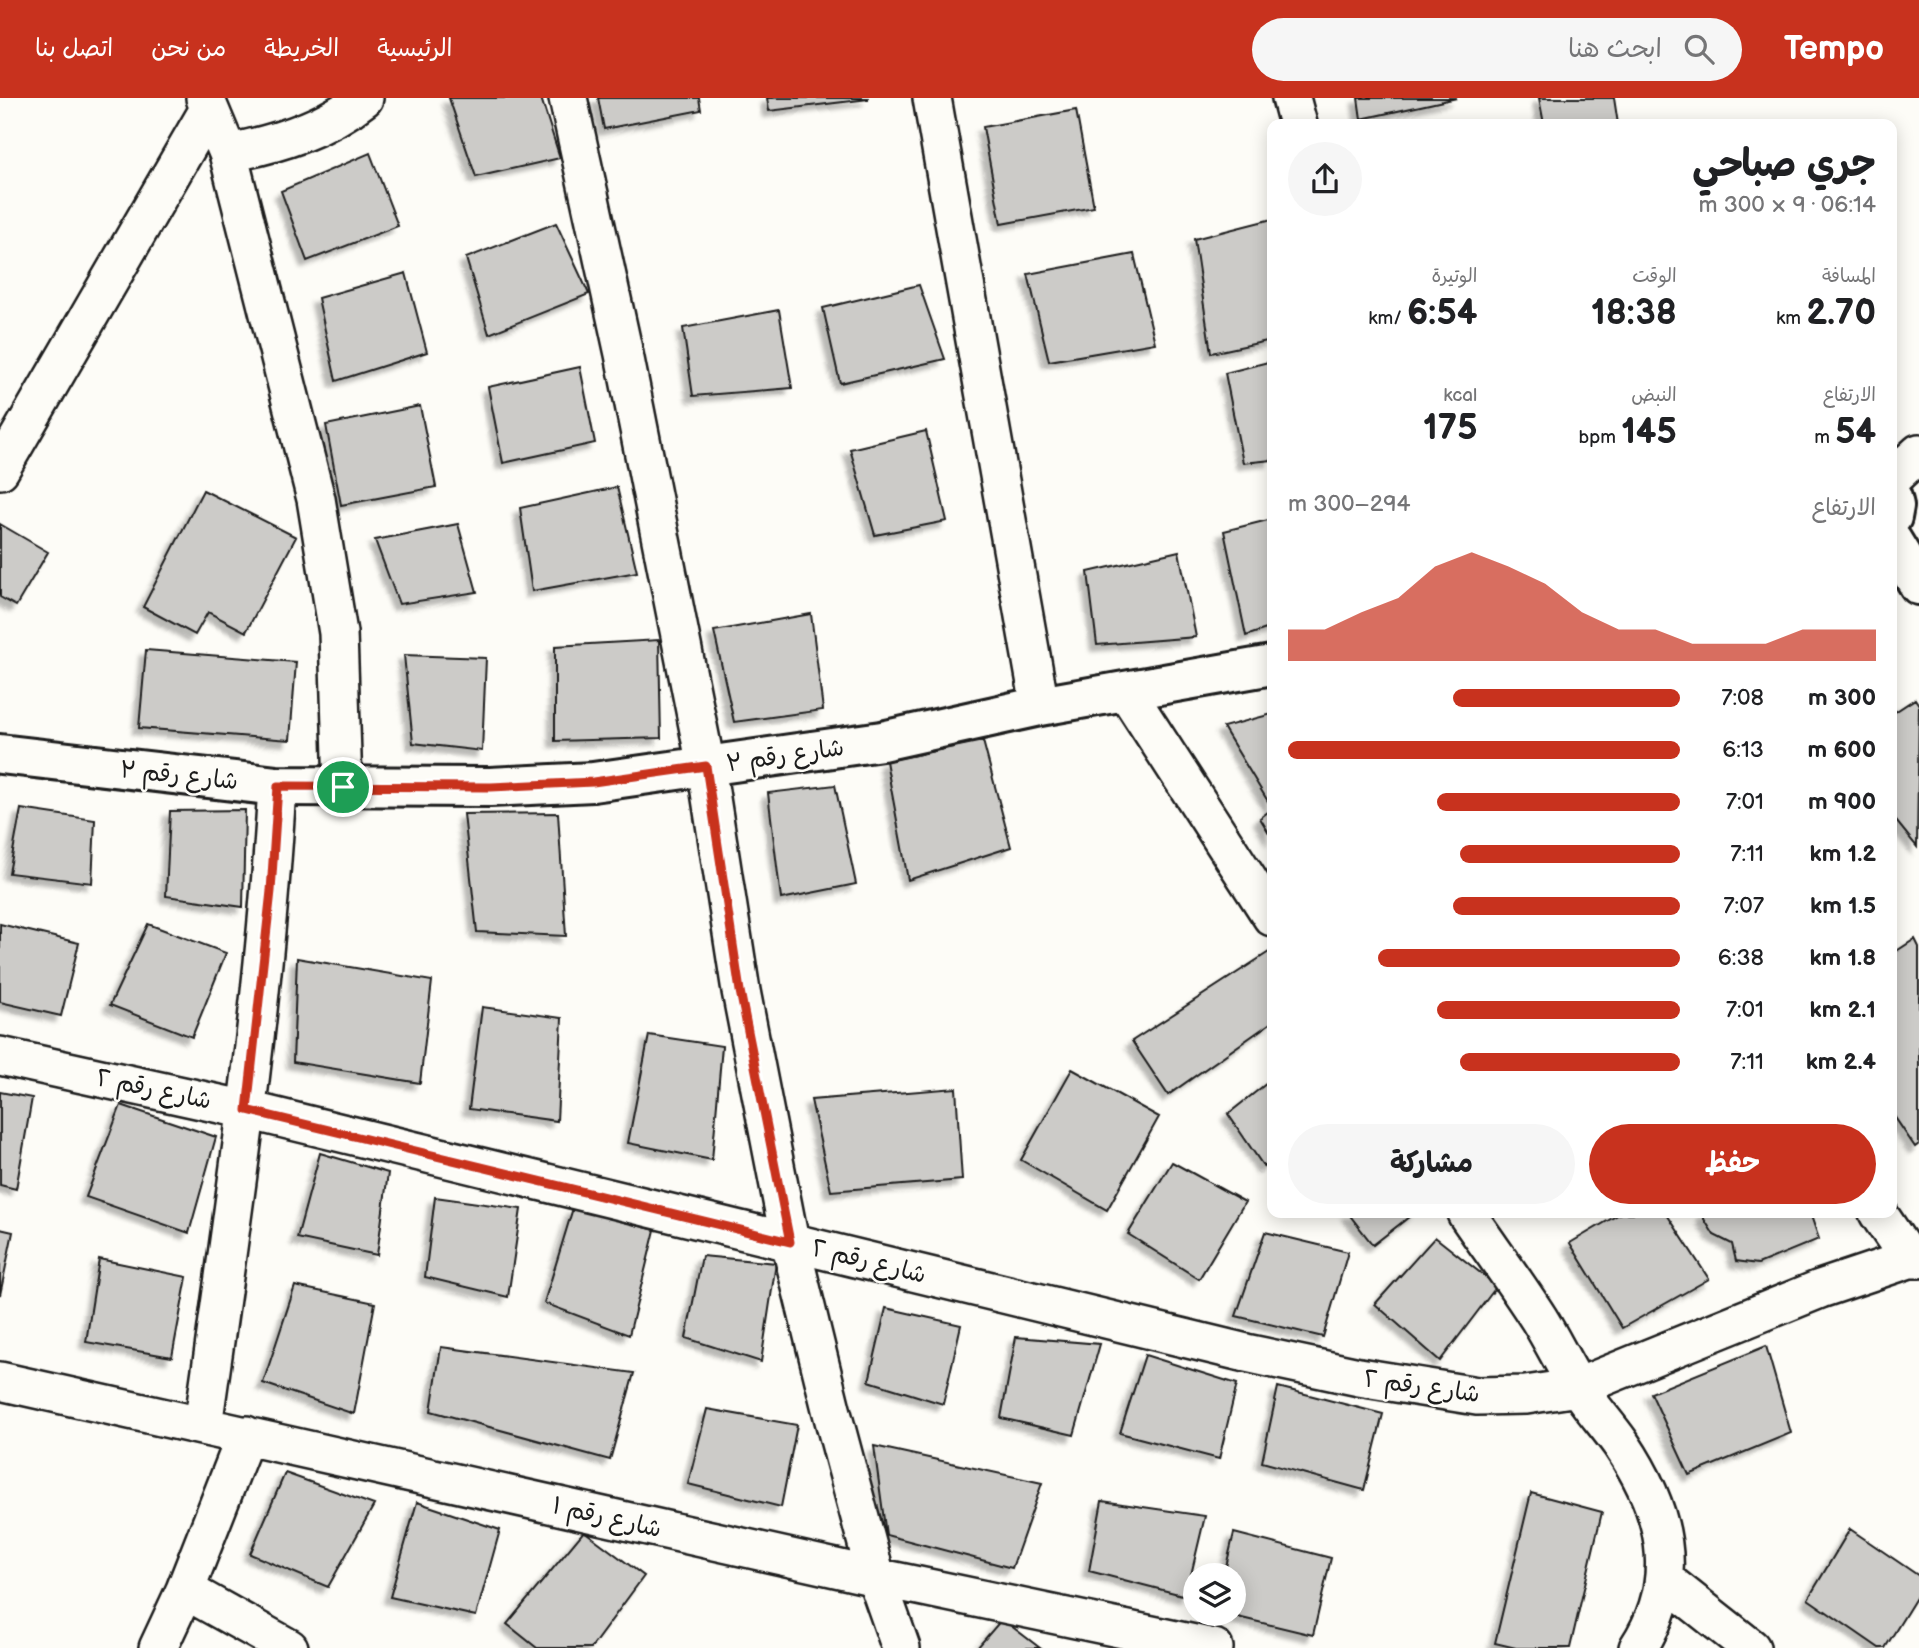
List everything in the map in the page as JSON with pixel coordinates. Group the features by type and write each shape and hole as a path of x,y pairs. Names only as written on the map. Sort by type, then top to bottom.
{"street":[{"path":"228,153 269,146 308,131 364,98"},
{"path":"568,98 624,354 706,766 740,991 790,1242 876,1577 901,1648"},
{"path":"932,98 1040,706"},
{"path":"1291,98 1297,119"},
{"path":"207,103 228,153 317,499 338,633 343,787"},
{"path":"0,470 207,103"},
{"path":"1897,473 1919,453"},
{"path":"1897,549 1919,585"},
{"name":"شارع رقم ٣","path":"0,754 278,786 491,787 593,782 882,741 1040,706 1267,666"},
{"path":"1126,691 1267,909"},
{"path":"203,1426 247,1110 271,891 278,786"},
{"name":"شارع رقم ٢","path":"0,1056 247,1110 1144,1329 1359,1377 1477,1396 1526,1395 1578,1387 1820,1289 1914,1259"},
{"path":"1469,1218 1539,1319 1578,1387 1621,1445 1648,1490 1663,1534 1665,1580 1650,1629 1638,1648"},
{"path":"1882,1218 1914,1259"},
{"name":"شارع رقم ١","path":"0,1381 876,1577 1214,1648"},
{"path":"158,1648 185,1591 246,1435"},
{"path":"1665,1580 1751,1648"},
{"path":"185,1591 289,1648"}],"building":[{"path":"449,98 541,98 560,158 476,177"},
{"path":"598,98 699,98 701,110 604,129"},
{"path":"767,98 868,98 868,99 769,111"},
{"path":"1358,98 1457,98 1361,119"},
{"path":"1539,98 1614,98 1617,119 1543,119"},
{"path":"1076,110 1094,207 1001,224 983,127"},
{"path":"370,153 398,226 307,261 281,191"},
{"path":"1267,220 1267,341 1211,353 1194,239"},
{"path":"556,223 589,294 489,334 466,258"},
{"path":"1134,254 1155,343 1049,361 1028,274"},
{"path":"406,273 427,352 336,381 318,298"},
{"path":"919,285 945,359 840,383 823,308"},
{"path":"779,310 792,388 693,396 683,328"},
{"path":"1267,362 1267,461 1243,463 1225,373"},
{"path":"580,367 595,443 503,463 488,387"},
{"path":"420,406 436,487 341,505 326,425"},
{"path":"926,431 947,521 875,535 850,449"},
{"path":"617,487 637,572 532,591 520,508"},
{"path":"203,490 296,537 246,632 208,612 195,635 143,607"},
{"path":"1267,520 1267,629 1246,636 1224,531"},
{"path":"0,524 48,552 16,606 0,597"},
{"path":"458,524 477,592 399,604 375,540"},
{"path":"1179,551 1196,637 1097,645 1088,572"},
{"path":"811,614 823,710 734,722 714,631"},
{"path":"659,640 661,738 555,741 555,646"},
{"path":"146,650 296,662 290,740 139,728"},
{"path":"404,655 486,658 482,751 413,743"},
{"path":"1915,699 1919,705 1917,847 1897,822 1897,711"},
{"path":"1267,715 1267,800 1223,727"},
{"path":"983,741 1011,847 908,880 886,761"},
{"path":"835,785 856,884 781,899 768,793"},
{"path":"21,809 95,820 92,883 9,873"},
{"path":"245,810 243,907 166,896 170,811"},
{"path":"558,813 566,936 477,932 464,814"},
{"path":"1267,813 1267,830 1260,818"},
{"path":"0,924 79,943 61,1016 0,1002"},
{"path":"148,924 226,953 192,1037 110,1005"},
{"path":"1915,939 1919,947 1919,1144 1915,1147 1897,1120 1897,951"},
{"path":"1267,953 1267,1026 1168,1095 1132,1041"},
{"path":"297,958 432,981 420,1083 293,1062"},
{"path":"482,1007 562,1018 557,1121 469,1109"},
{"path":"649,1035 722,1046 712,1160 628,1143"},
{"path":"1072,1069 1159,1117 1107,1210 1021,1160"},
{"path":"1267,1083 1267,1165 1264,1167 1228,1114"},
{"path":"956,1088 962,1180 831,1191 811,1100"},
{"path":"0,1092 32,1098 16,1189 0,1185"},
{"path":"121,1105 216,1137 189,1233 86,1197"},
{"path":"320,1153 388,1173 377,1255 297,1238"},
{"path":"1172,1162 1245,1202 1199,1279 1128,1234"},
{"path":"435,1197 521,1209 508,1297 425,1277"},
{"path":"573,1208 655,1230 629,1335 544,1303"},
{"path":"1352,1218 1408,1218 1373,1245"},
{"path":"1612,1218 1669,1218 1709,1279 1622,1328 1570,1243"},
{"path":"1812,1218 1819,1239 1758,1264 1736,1261 1732,1244 1714,1235 1704,1219"},
{"path":"0,1229 13,1232 0,1295"},
{"path":"1265,1232 1348,1252 1323,1337 1236,1316"},
{"path":"1435,1237 1497,1286 1440,1361 1375,1304"},
{"path":"702,1256 776,1263 761,1362 686,1338"},
{"path":"99,1259 187,1277 172,1357 86,1342"},
{"path":"295,1286 375,1303 354,1414 263,1383"},
{"path":"886,1308 961,1325 943,1404 869,1381"},
{"path":"1016,1337 1100,1344 1074,1435 1001,1418"},
{"path":"1766,1346 1791,1433 1689,1475 1651,1393"},
{"path":"441,1347 634,1373 610,1460 431,1411"},
{"path":"1145,1355 1237,1384 1219,1459 1120,1433"},
{"path":"1278,1387 1383,1414 1364,1490 1262,1462"},
{"path":"707,1409 797,1425 781,1507 688,1484"},
{"path":"874,1446 1042,1483 1012,1568 886,1535"},
{"path":"285,1473 374,1505 328,1587 250,1554"},
{"path":"1531,1493 1602,1512 1570,1648 1516,1648 1495,1643"},
{"path":"1102,1501 1205,1516 1194,1563 1183,1563 1183,1595 1089,1571"},
{"path":"417,1502 500,1530 476,1616 390,1597"},
{"path":"1850,1529 1919,1576 1919,1593 1885,1648 1879,1648 1808,1599"},
{"path":"584,1531 644,1576 591,1648 537,1648 507,1624"},
{"path":"1234,1533 1331,1558 1313,1635 1246,1619 1246,1563 1227,1563"},
{"path":"1002,1619 1040,1648 977,1648"}],"route":[{"path":"706,766 740,991 790,1242 247,1110 265,958 278,786 343,787 491,787 593,782 706,766"}]}
